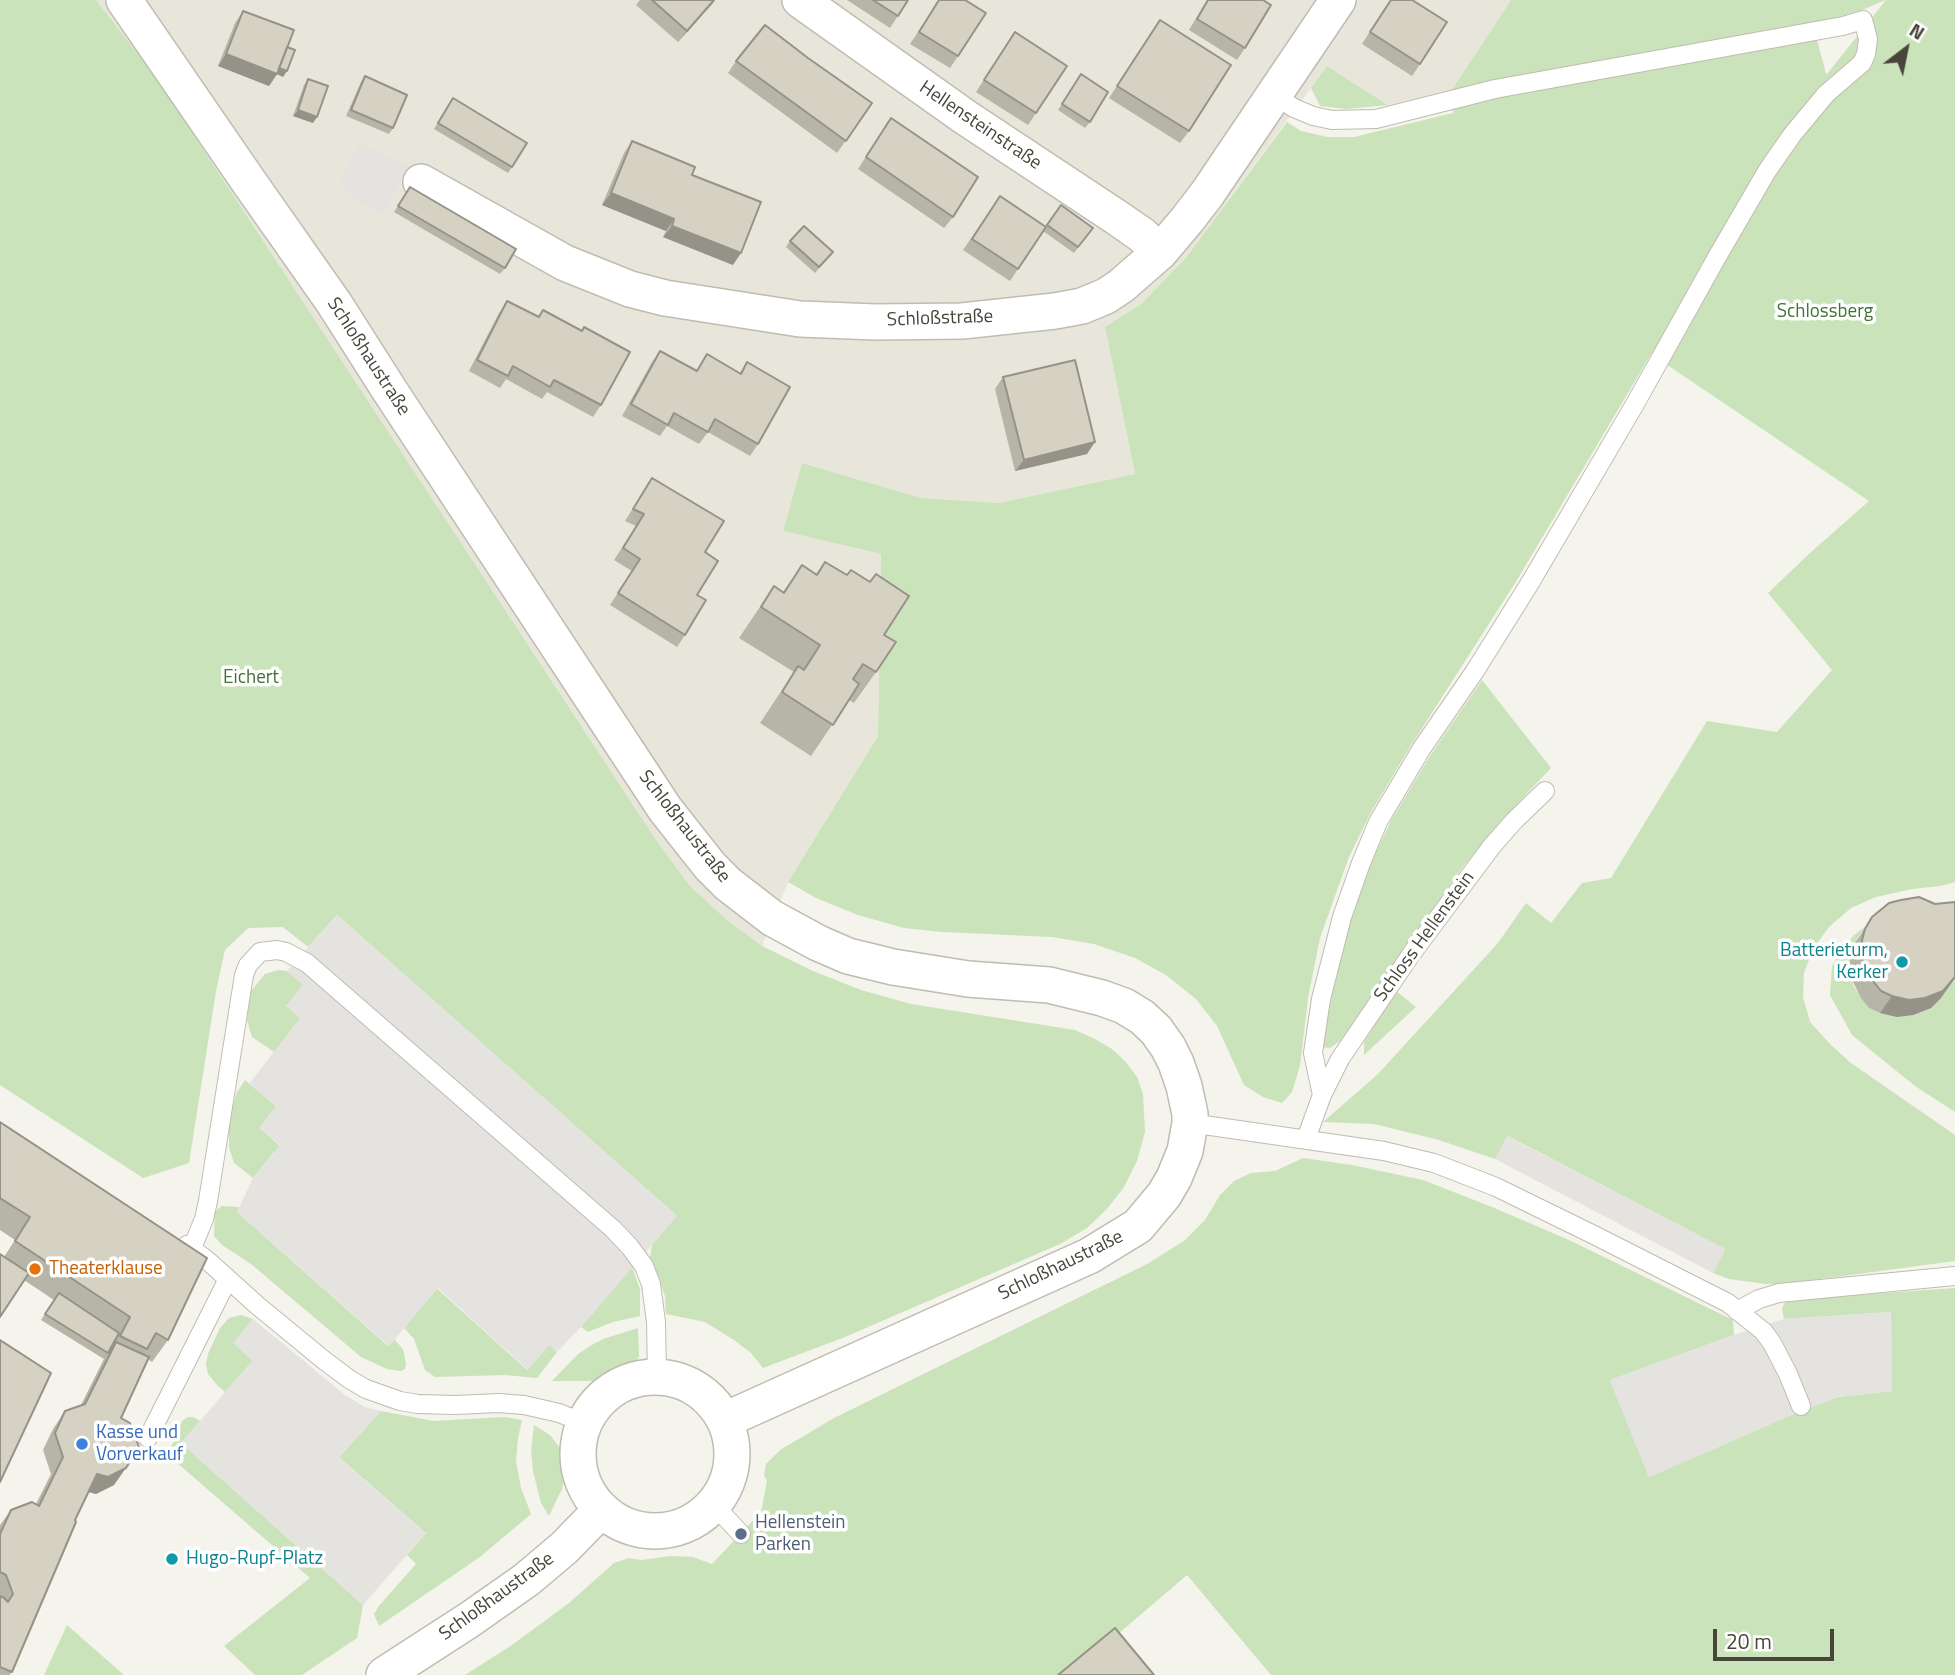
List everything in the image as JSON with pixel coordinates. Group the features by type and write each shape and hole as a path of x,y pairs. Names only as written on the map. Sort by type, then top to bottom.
{"street":[{"name":"Schloßhaustraße","path":"124,0 334,303 616,737 665,809 710,866 728,884 772,918 848,956 940,975 1062,988 1102,998 1124,1006 1142,1017 1168,1047 1184,1086 1191,1123 1182,1161 1169,1187 1138,1226 1089,1256 725,1420"},
{"name":"Hellensteinstraße","path":"800,0 965,117 1142,235 1160,252"},
{"name":"Schloßstraße","path":"421,182 565,263 619,285 665,298 800,319 876,322 962,321 1082,306 1121,286 1160,252 1207,194 1338,0"},
{"path":"657,1376 677,1379 696,1388 711,1401 725,1420 732,1439 732,1463 727,1485 714,1505 692,1522 664,1531 636,1529 601,1510 590,1496 579,1467 579,1437 596,1404 614,1388 634,1379 657,1376"},
{"name":"Schloßhaustraße","path":"384,1675 470,1620 526,1580 564,1548 601,1510"}],"lane":[{"path":"1275,95 1294,108 1313,116 1354,121 1495,89 1843,26 1863,20 1868,39 1862,63 1826,94 1767,171 1530,583 1475,671 1422,748 1378,822 1342,917 1323,989 1313,1053 1322,1095"},
{"name":"Schloss Hellenstein","path":"1306,1139 1322,1095 1354,1038 1456,893 1514,821 1545,791"},
{"path":"192,1248 199,1235 208,1201 244,975 248,965 260,952 286,952 307,963 603,1220 630,1247 644,1266 651,1284 656,1322 657,1376"},
{"path":"1191,1123 1384,1151 1463,1173 1594,1235 1715,1296 1737,1311 1763,1331 1772,1343 1801,1406"},
{"path":"169,1234 192,1248 324,1361 349,1379 381,1395 400,1401 436,1405 514,1403 559,1413 584,1423"},
{"path":"1737,1311 1759,1299 1779,1293 1955,1276"},
{"path":"148,1438 228,1279"},
{"path":"714,1505 741,1534"}],"shaded area":[{"path":"96,0 1511,0 1451,91 1388,105 1327,66 1185,259 1141,304 1105,327 1135,474 999,503 921,498 802,463 783,531 881,554 878,736 788,882 762,946 726,919 689,885 652,834 153,73"},
{"path":"360,144 408,165 383,214 354,200 339,181"},
{"path":"337,915 677,1216 557,1352 549,1345 528,1370 438,1288 389,1346 237,1212 253,1178 280,1145 259,1128 276,1106 249,1084 300,1018 286,1006 303,985 287,971"},
{"path":"1507,1136 1725,1249 1713,1273 1495,1159"},
{"path":"1891,1312 1892,1391 1838,1397 1649,1477 1610,1380 1784,1319"},
{"path":"253,1319 345,1395 365,1407 381,1411 339,1458 426,1533 363,1605 181,1443 252,1361 233,1343"}],"green space":[{"name":"Eichert","path":"0,0 96,0 153,73 652,834 689,885 726,919 762,946 813,971 861,990 911,1004 1075,1030 1112,1049 1125,1061 1137,1077 1143,1094 1145,1132 1137,1161 1124,1187 1107,1209 1087,1228 1060,1244 845,1337 763,1368 751,1353 705,1322 666,1314 665,1296 650,1258 652,1245 676,1215 337,915 308,947 283,927 248,928 225,950 189,1163 143,1178 0,1085"},
{"name":"Schlossberg","path":"1511,0 1886,0 1955,0 1955,882 1876,897 1851,908 1829,927 1813,949 1804,973 1803,997 1810,1022 1831,1045 1851,1063 1955,1135 1955,1261 1783,1284 1729,1279 1713,1273 1725,1249 1508,1136 1495,1159 1439,1140 1374,1124 1323,1122 1378,1074 1498,943 1526,903 1551,923 1582,883 1611,878 1707,721 1777,732 1832,670 1768,593 1869,501 1651,354 1517,580 1370,814 1349,857 1320,938 1308,998 1300,1066 1292,1092 1282,1103 1263,1097 1244,1085 1217,1026 1196,999 1166,975 1135,958 1094,944 1052,937 904,928 858,915 816,898 788,882 878,736 881,554 783,531 802,463 921,498 999,503 1135,474 1105,327 1141,304 1185,259 1287,122 1301,131 1327,137 1354,137 1453,113 1451,91","holes":["1886,0 1827,74 1813,24"]},
{"path":"1327,66 1388,105 1346,109 1320,106 1311,88"},
{"path":"1482,680 1551,768 1500,822 1462,868 1340,1041 1330,1048 1321,1047 1356,900 1374,856 1392,819 1430,756"},
{"path":"1877,918 1860,934 1850,958 1850,975 1854,987 1869,1008 1897,1017 1913,1015 1931,1008 1941,998 1955,966 1955,1112 1915,1086 1852,1035 1830,995 1832,966 1854,935"},
{"path":"278,970 287,971 304,985 286,1006 632,1267 640,1289 640,1316 613,1322 588,1332 581,1327 603,1301 293,1028 274,1052 252,1037 247,1020 251,991 265,974"},
{"path":"1396,991 1416,1007 1364,1055 1364,1042"},
{"path":"245,1080 276,1106 260,1128 527,1370 549,1344 557,1352 537,1378 505,1375 435,1377 425,1370 414,1339 404,1328 430,1296 273,1153 253,1178 234,1163 229,1148 229,1127 237,1092"},
{"path":"1303,1158 1423,1180 1569,1240 1733,1320 1734,1335 1610,1380 1649,1477 1838,1397 1892,1391 1891,1312 1784,1319 1782,1309 1786,1300 1955,1288 1955,1675 1271,1675 1187,1575 1070,1675 465,1675 569,1603 614,1563 629,1558 641,1560 671,1556 693,1557 712,1564 761,1512 767,1481 764,1475 766,1464 780,1450 834,1418 1147,1264 1184,1241 1205,1220 1220,1195 1234,1181 1251,1173 1275,1171"},
{"path":"222,1206 239,1207 237,1212 388,1346 394,1339 403,1349 405,1369 387,1369 361,1357 251,1264 222,1245 214,1236 215,1211"},
{"path":"241,1315 253,1319 234,1343 348,1447 381,1411 434,1421 505,1417 522,1420 516,1461 521,1488 531,1514 480,1557 379,1626 374,1614 416,1564 407,1555 426,1533 242,1373 225,1392 218,1386 208,1374 208,1354 220,1328 229,1318"},
{"path":"638,1328 639,1357 635,1363 626,1365 599,1381 552,1381 578,1354 590,1346"},
{"path":"188,1417 200,1421 181,1443 363,1605 357,1638 302,1675 255,1675 224,1646 310,1578 168,1455 182,1421"},
{"path":"534,1425 550,1435 560,1448 566,1469 562,1489 549,1516 541,1503 533,1471 531,1450"},
{"path":"67,1625 124,1675 44,1675"}],"building":[{"path":"652,0 714,0 687,31"},
{"path":"873,0 908,0 898,16"},
{"path":"939,0 965,0 986,13 958,56 919,32"},
{"path":"1208,0 1263,0 1271,5 1245,48 1197,19"},
{"path":"1391,0 1412,0 1447,22 1420,64 1370,32"},
{"path":"243,11 294,30 277,74 226,54"},
{"path":"1160,20 1231,65 1189,131 1117,86"},
{"path":"765,25 872,103 846,141 736,61"},
{"path":"1015,32 1067,66 1036,113 984,80"},
{"path":"287,47 295,50 287,71 279,68"},
{"path":"1081,74 1108,92 1090,122 1062,104"},
{"path":"365,76 407,95 393,128 351,110"},
{"path":"308,79 328,86 317,117 298,110"},
{"path":"453,98 527,143 512,167 438,123"},
{"path":"891,118 978,177 953,217 866,157"},
{"path":"632,141 695,167 692,175 761,202 741,253 672,226 674,219 611,193"},
{"path":"410,187 516,249 505,268 398,206"},
{"path":"1000,196 1046,227 1018,269 972,239"},
{"path":"1061,205 1093,228 1078,247 1047,225"},
{"path":"804,226 833,252 819,267 790,241"},
{"path":"507,301 539,317 543,310 582,331 584,327 630,352 601,405 554,380 550,387 513,366 508,376 477,360"},
{"path":"660,351 697,371 707,354 741,374 747,362 790,387 758,444 715,419 708,432 674,413 668,425 631,404"},
{"path":"1075,360 1095,442 1024,460 1003,377"},
{"path":"652,478 724,521 705,552 718,561 697,595 706,600 685,635 618,593 640,559 623,548 644,514 633,509"},
{"path":"825,562 847,575 851,570 870,582 876,574 909,596 884,635 896,642 876,672 863,664 853,679 859,684 833,725 782,692 798,666 804,670 820,645 761,607 774,586 784,593 802,565 817,575"},
{"name":"Batterieturm, Kerker","path":"1919,897 1935,904 1955,902 1955,977 1943,991 1925,998 1909,1000 1881,991 1873,981 1862,958 1862,940 1872,917 1889,903"},
{"path":"0,1122 207,1258 168,1340 156,1333 147,1349 120,1336 130,1317 15,1241 30,1217 0,1198"},
{"path":"0,1254 29,1273 0,1317"},
{"path":"59,1293 119,1333 108,1353 45,1314"},
{"path":"0,1340 51,1373 0,1482"},
{"path":"116,1342 149,1357 121,1418 130,1423 139,1447 126,1468 108,1477 97,1474 12,1672 0,1667 0,1596 8,1602 13,1594 6,1575 0,1572 0,1534 11,1510 32,1502 39,1506 63,1457 55,1433 65,1411 85,1404"},
{"path":"1115,1628 1154,1675 1058,1675"}],"place":[{"name":"Batterieturm, Kerker","path":"1902,962"},
{"name":"Theaterklause","path":"35,1269"},
{"name":"Kasse und Vorverkauf","path":"82,1444"},
{"name":"Hellenstein Parken","path":"741,1534"},
{"name":"Hugo-Rupf-Platz","path":"172,1559"}]}
